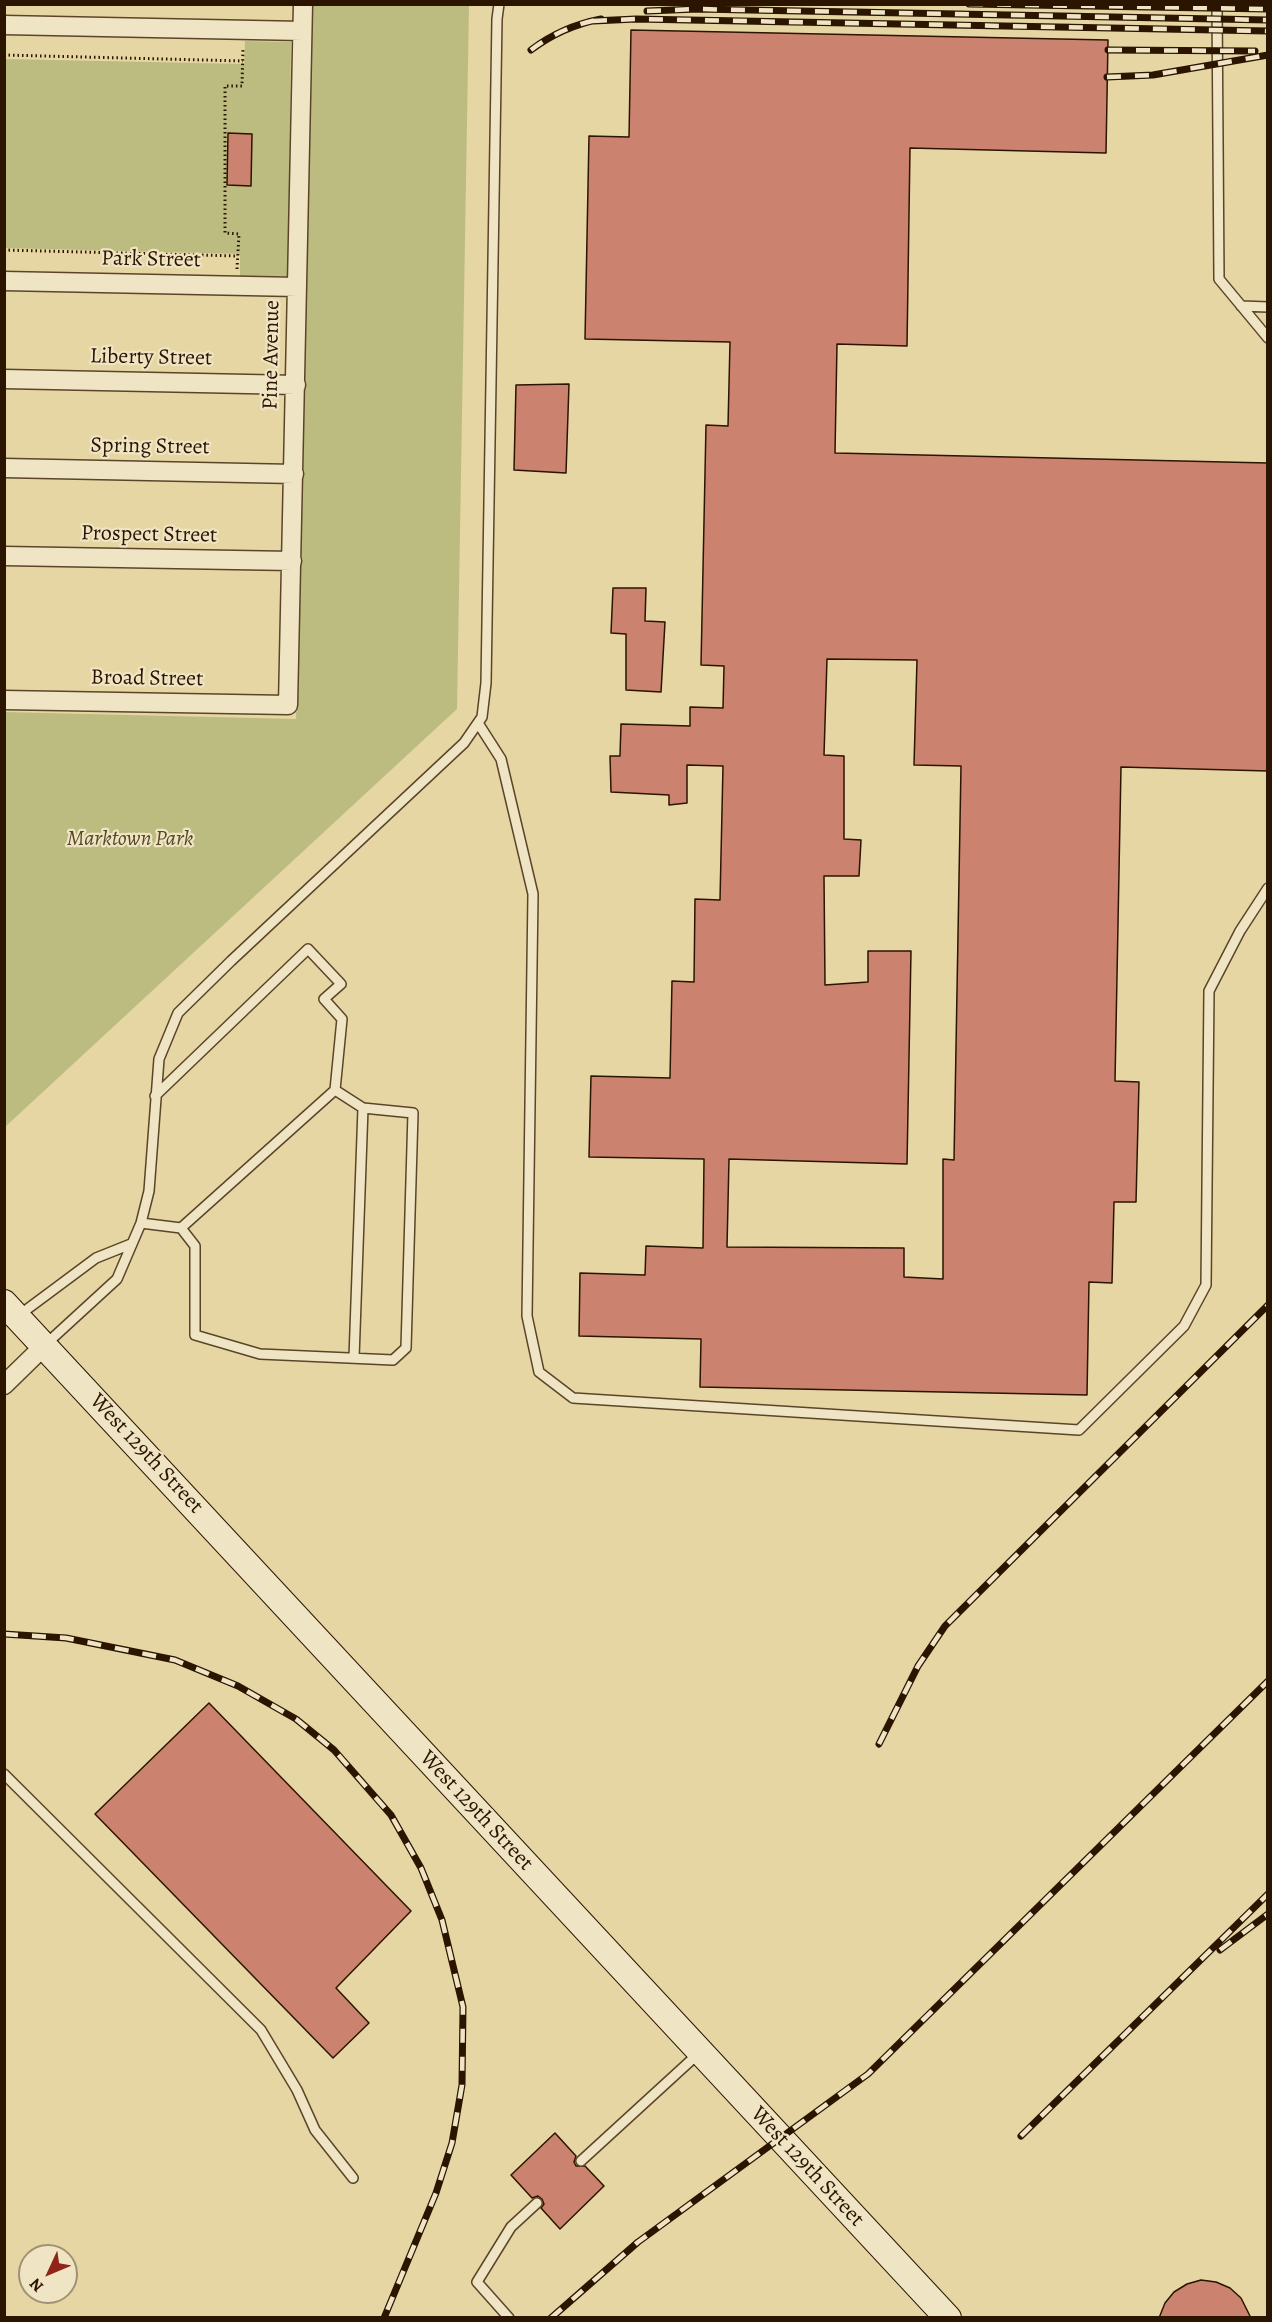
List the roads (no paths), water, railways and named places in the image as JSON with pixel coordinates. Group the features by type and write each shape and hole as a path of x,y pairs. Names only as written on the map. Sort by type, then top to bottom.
{"main road":[{"name":"West 129th Street","path":"9,1316 45,1345 948,2318"}],"street":[{"name":"Pine Avenue","path":"288,705 303,4"},
{"path":"4,25 302,32"},
{"name":"Park Street","path":"4,281 297,287"},
{"name":"Liberty Street","path":"4,379 296,385"},
{"name":"Spring Street","path":"4,468 294,474"},
{"name":"Prospect Street","path":"4,556 292,561"},
{"name":"Broad Street","path":"4,700 288,705"},
{"path":"4,1385 45,1345"}],"lane":[{"path":"45,1345 117,1279 141,1223 149,1191 159,1059 178,1013 464,743 482,717 486,683 496,19 499,4"},
{"path":"1217,4 1219,279 1268,338"},
{"path":"1241,306 1268,307"},
{"path":"478,723 501,759 533,894 527,1316 539,1372 573,1398 1079,1430 1184,1326 1206,1285 1209,991 1240,931 1268,888"},
{"path":"155,1096 308,949 341,984 324,999 342,1019 335,1090 181,1228"},
{"path":"141,1223 181,1228 195,1246 195,1335 260,1354 393,1360 406,1348 413,1113 363,1108 335,1090"},
{"path":"354,1358 363,1108"},
{"path":"9,1316 96,1258 131,1244"},
{"path":"4,1774 261,2030 297,2090 315,2130 353,2178"},
{"path":"581,2161 700,2052"},
{"path":"509,2318 477,2282 512,2227 537,2203"}],"railway":[{"path":"969,4 1268,9"},
{"path":"647,11 697,9 1268,20"},
{"path":"531,50 564,30 601,19"},
{"path":"593,21 636,19 1268,31"},
{"path":"1108,50 1255,51"},
{"path":"1107,77 1153,75 1268,55"},
{"path":"879,1744 918,1666 945,1626 1268,1305"},
{"path":"4,1634 66,1638 175,1660 238,1686 296,1719 334,1750 391,1815 421,1868 442,1920 463,2007 462,2085 452,2143 436,2193 384,2318"},
{"path":"551,2318 638,2242 868,2074 1268,1681"},
{"path":"1021,2136 1268,1894"},
{"path":"1220,1950 1268,1914"}],"park label":[{"name":"Marktown Park","path":"130,840"}]}
